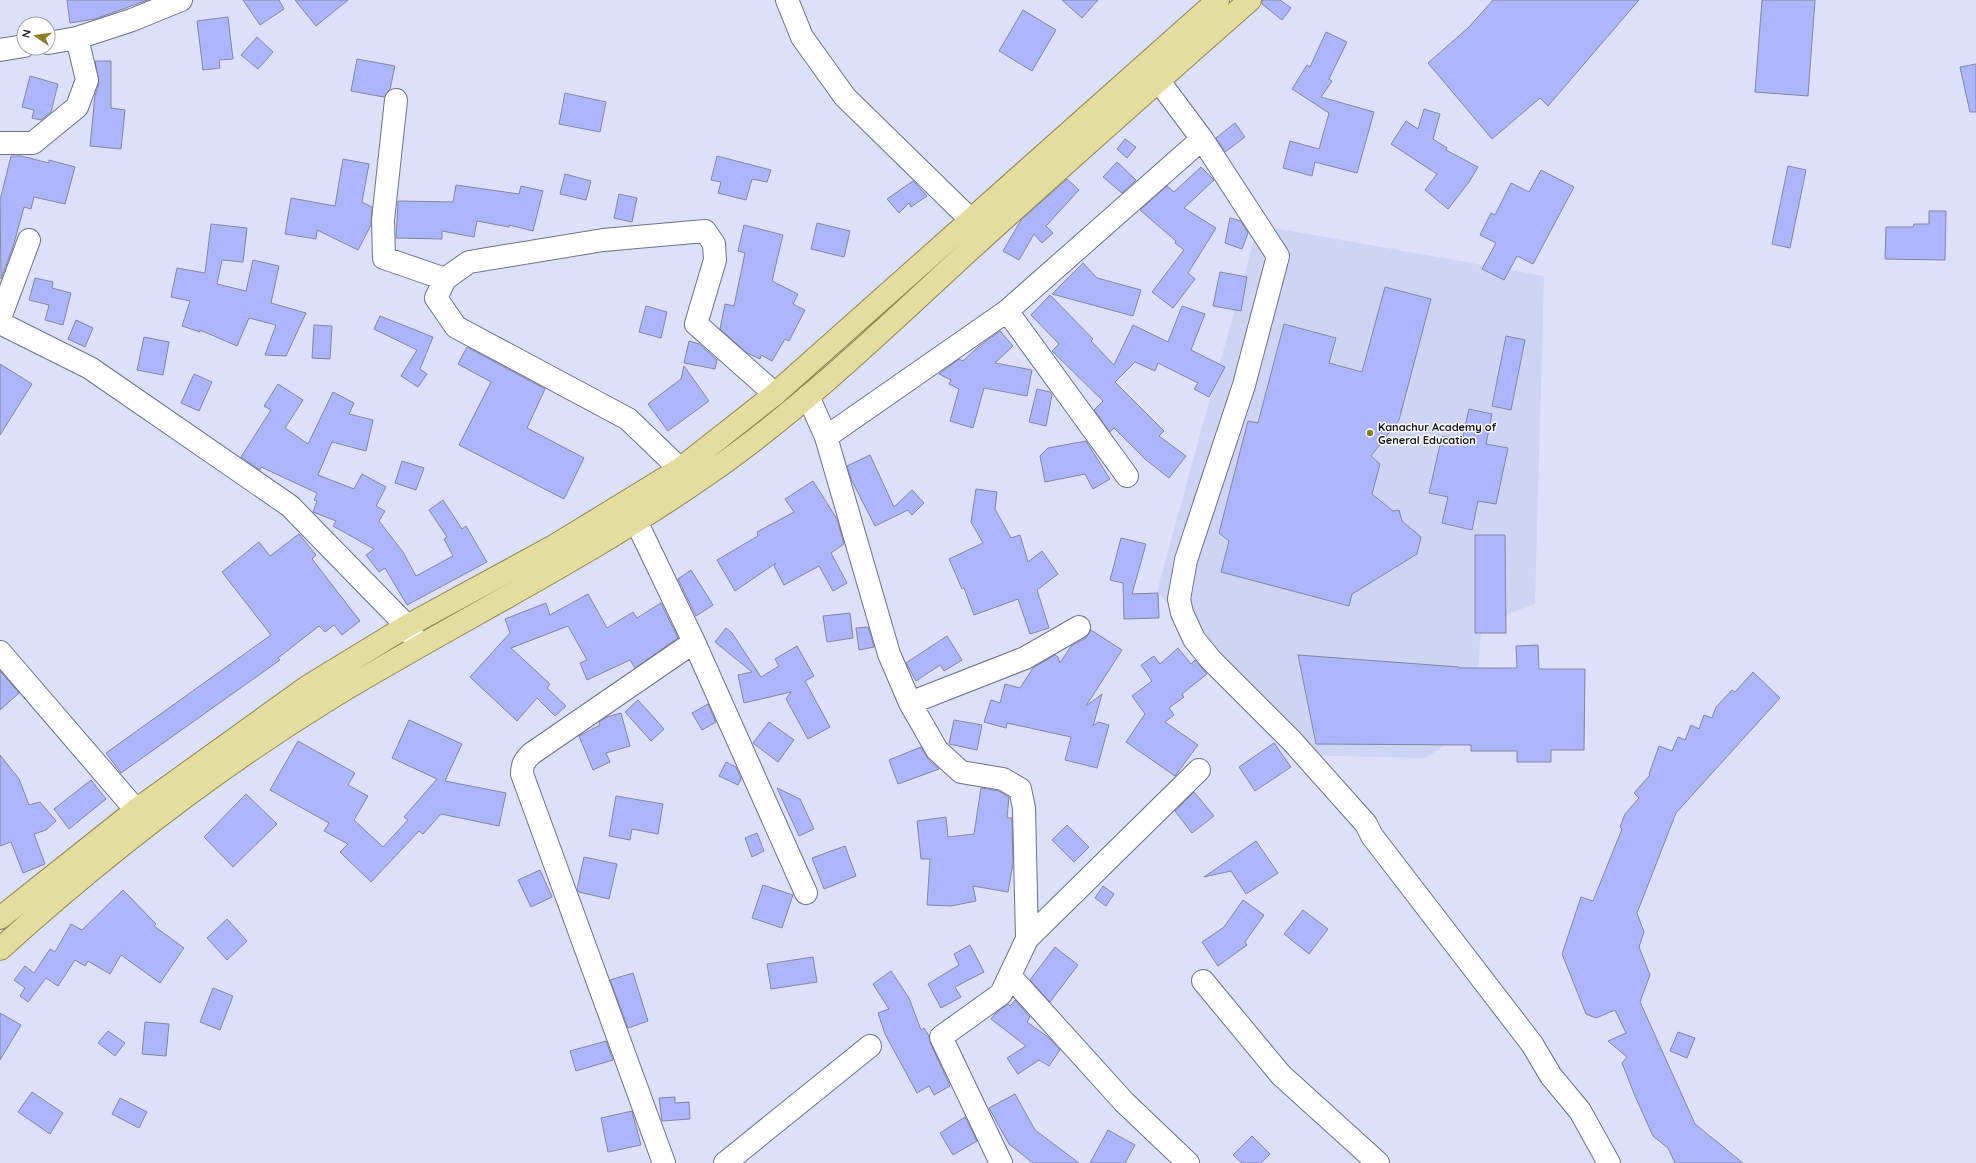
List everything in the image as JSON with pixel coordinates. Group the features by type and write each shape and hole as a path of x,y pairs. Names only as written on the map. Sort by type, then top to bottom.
{"main road":[{"path":"0,950 131,839 248,752 329,700 419,646 636,521 712,471 754,441 854,355 1107,112 1218,0"},
{"path":"0,918 136,810 307,686 407,626 554,546 680,469 775,394 971,220 1107,112 1158,80 1250,0"},
{"path":"840,337 854,355"}],"street":[{"path":"56,42 77,38 132,20 180,0"},
{"path":"787,0 802,37 845,97 971,220"},
{"path":"0,143 33,143 77,107 87,80 77,38"},
{"path":"0,50 16,47"},
{"path":"1158,80 1202,139 1278,256 1244,385 1186,560 1179,599 1182,613 1194,639 1211,660 1292,741 1366,824 1372,836 1532,1044 1551,1076 1580,1111 1609,1163"},
{"path":"396,100 383,220 384,258 445,279"},
{"path":"826,437 1007,310 1202,139"},
{"path":"680,469 628,419 456,327 436,298 445,279 469,262 603,240 705,231 714,244 715,260 696,324 775,394"},
{"path":"0,318 29,240"},
{"path":"1007,310 1127,476"},
{"path":"0,323 90,368 290,506 407,626 419,646"},
{"path":"808,396 826,437 889,654 910,703 937,750 962,772 1003,778 1020,789 1024,808 1027,939"},
{"path":"636,521 694,642 806,893"},
{"path":"910,703 1026,658 1079,626"},
{"path":"664,1163 522,774 522,767 525,760 531,754 694,642"},
{"path":"0,652 136,810"},
{"path":"1001,1163 941,1037 1001,994 1027,939 1199,770"},
{"path":"1010,976 1124,1102 1188,1163"},
{"path":"1203,981 1281,1075 1378,1163"},
{"path":"725,1163 870,1046"}],"shaded area":[{"name":"Kanachur Academy of General Education","path":"1258,225 1544,276 1535,604 1482,623 1473,725 1426,758 1292,755 1157,591"}],"building":[{"path":"67,0 148,0 95,19 70,23"},
{"path":"243,0 279,0 284,9 260,25"},
{"path":"295,0 348,0 316,26"},
{"path":"1062,0 1098,0 1082,18"},
{"path":"1262,0 1280,0 1291,8 1282,20 1262,4"},
{"path":"1493,0 1639,0 1548,106 1540,98 1492,139 1428,63 1469,27"},
{"path":"1762,0 1815,0 1808,96 1755,92"},
{"path":"1023,10 1056,30 1032,71 999,51"},
{"path":"228,17 233,59 219,60 220,68 203,70 197,21"},
{"path":"1326,32 1347,42 1329,79 1332,81 1321,97 1374,112 1357,173 1315,162 1312,176 1283,168 1290,141 1319,149 1329,113 1292,89 1307,65 1310,67"},
{"path":"257,37 273,52 258,69 241,55"},
{"path":"357,59 395,66 390,89 384,97 351,91"},
{"path":"95,61 111,61 111,108 125,110 121,149 90,146 95,95 99,84"},
{"path":"1976,64 1976,112 1970,112 1960,67"},
{"path":"30,76 58,84 51,112 41,120 32,118 34,110 22,107"},
{"path":"565,93 606,102 600,132 559,124"},
{"path":"1424,109 1440,114 1433,139 1447,148 1446,150 1478,167 1469,182 1448,209 1425,190 1437,174 1391,144 1406,121 1418,129"},
{"path":"1235,123 1245,137 1225,152 1216,138"},
{"path":"1125,139 1136,147 1127,158 1117,149"},
{"path":"11,156 21,156 49,163 49,160 75,167 65,204 34,197 31,209 24,207 13,247 1,279 0,200"},
{"path":"717,156 771,170 767,182 752,179 746,200 718,193 721,182 711,180"},
{"path":"343,159 369,164 362,202 372,207 371,225 358,250 317,230 316,239 285,234 291,198 335,206"},
{"path":"1117,162 1136,180 1122,193 1103,177"},
{"path":"1788,166 1806,170 1790,248 1772,244"},
{"path":"1201,167 1214,180 1184,208 1216,228 1188,273 1195,279 1173,308 1152,292 1184,250 1175,243 1176,241 1140,210 1167,186 1174,192"},
{"path":"1541,170 1574,187 1533,264 1517,256 1504,280 1482,269 1496,243 1480,235 1491,213 1495,215 1511,183 1529,192"},
{"path":"565,174 591,181 586,200 560,194"},
{"path":"1067,179 1079,190 1046,226 1053,233 1042,243 1034,234 1019,260 1003,251 1021,220"},
{"path":"913,181 927,196 911,207 909,203 899,213 887,199"},
{"path":"456,185 519,194 521,186 543,191 533,231 509,225 509,227 477,221 474,237 442,231 442,239 396,238 398,201 453,202"},
{"path":"619,194 637,198 632,222 614,218"},
{"path":"1929,211 1946,211 1945,260 1885,259 1886,227 1913,227 1914,224 1929,224"},
{"path":"1230,218 1241,221 1248,233 1242,249 1225,243"},
{"path":"817,223 850,231 844,257 811,249"},
{"path":"211,224 247,228 243,262 222,260 217,284 246,291 253,260 279,266 271,303 306,313 286,356 265,355 276,325 249,318 237,346 200,330 200,332 182,326 190,301 171,297 177,268 205,273"},
{"path":"744,225 783,235 772,281 798,294 793,304 805,310 789,341 785,339 772,361 761,355 760,359 747,353 720,329 725,304 734,306 745,253 738,251"},
{"path":"1083,263 1097,278 1141,290 1133,316 1052,294"},
{"path":"1220,272 1247,277 1241,311 1213,306"},
{"path":"35,278 53,282 52,288 71,293 63,325 45,320 49,305 29,300"},
{"path":"1385,287 1431,299 1399,420 1371,456 1380,464 1372,494 1393,511 1399,510 1402,521 1421,537 1417,554 1352,594 1349,606 1221,572 1229,541 1219,533 1248,421 1258,423 1284,324 1336,338 1329,363 1362,372"},
{"path":"1050,295 1093,339 1091,341 1114,365 1133,325 1168,342 1182,306 1205,314 1191,350 1225,367 1209,397 1194,389 1198,383 1158,363 1155,371 1135,362 1115,382 1164,431 1159,436 1186,456 1169,478 1145,459 1114,428 1110,432 1094,410 1103,401 1052,351 1059,344 1031,315"},
{"path":"646,306 667,312 661,338 639,332"},
{"path":"380,316 433,337 420,369 427,374 418,387 401,376 417,350 374,329"},
{"path":"76,320 93,328 85,347 68,339"},
{"path":"314,325 332,326 330,359 312,358"},
{"path":"1000,331 1013,346 995,363 1032,370 1027,396 984,388 973,428 950,421 959,389 949,384 951,380 939,374 959,359 963,361 978,347"},
{"path":"1506,336 1525,340 1511,410 1492,406"},
{"path":"144,337 169,342 163,375 137,370"},
{"path":"689,341 699,344 717,360 715,369 684,363"},
{"path":"467,347 545,389 527,428 584,458 564,499 459,445 491,382 458,364"},
{"path":"0,364 32,384 0,435"},
{"path":"684,366 709,401 668,431 648,404 681,379"},
{"path":"194,374 212,382 199,411 181,403"},
{"path":"278,384 303,400 285,428 308,444 333,392 354,403 349,414 373,420 366,451 332,442 318,475 354,489 362,474 386,487 376,506 385,511 379,521 403,552 416,576 453,556 444,539 447,537 429,510 443,500 462,529 466,526 487,562 407,605 385,568 379,572 366,555 374,549 333,526 336,521 313,512 317,501 314,500 317,493 261,467 260,470 241,457 271,410 264,406"},
{"path":"1037,389 1050,392 1052,395 1046,426 1029,422"},
{"path":"1469,409 1492,414 1486,444 1508,448 1496,504 1478,501 1472,530 1442,523 1448,497 1429,493 1442,436 1462,440"},
{"path":"1086,441 1110,479 1093,489 1085,474 1045,482 1040,456 1048,448"},
{"path":"870,455 894,507 912,490 924,503 912,515 908,510 875,526 851,479 847,466"},
{"path":"402,461 424,468 416,490 395,483"},
{"path":"813,481 837,519 844,544 831,553 847,583 833,591 819,566 784,585 774,566 776,563 735,591 717,560 758,536 757,532 794,512 785,499"},
{"path":"976,489 997,492 995,509 1011,538 1020,535 1028,562 1042,551 1058,574 1037,590 1049,628 1030,634 1018,599 974,615 964,588 962,589 949,559 983,543 971,522"},
{"path":"299,534 316,555 312,559 360,621 342,635 334,625 325,632 319,626 278,658 280,660 121,773 106,753 271,635 222,572 259,542 270,556"},
{"path":"1475,535 1505,535 1506,633 1475,633"},
{"path":"1121,538 1146,544 1132,594 1158,593 1159,618 1124,619 1123,583 1110,580"},
{"path":"691,570 713,605 696,616 678,579"},
{"path":"588,594 607,628 633,612 637,618 661,603 678,638 635,668 630,660 587,680 580,663 587,660 568,626 511,648 550,684 547,688 566,706 555,716 537,698 517,721 470,677 510,633 505,619 546,603 550,615"},
{"path":"850,613 853,638 827,642 823,616"},
{"path":"868,627 874,647 859,650 856,628"},
{"path":"726,628 732,633 761,677 779,666 775,659 797,646 814,676 805,681 830,727 808,739 786,699 791,692 744,703 738,675 752,672 715,642"},
{"path":"1091,630 1122,650 1086,706 1102,694 1093,726 1098,722 1109,725 1097,768 1065,760 1071,737 1007,723 1006,728 984,722 991,700 1000,703 1005,684 1020,688 1033,668 1055,655 1058,657 1060,663 1071,646 1086,638"},
{"path":"947,636 962,660 944,671 940,665 916,681 906,663"},
{"path":"1538,645 1539,669 1585,669 1584,750 1551,750 1551,762 1517,762 1517,751 1471,751 1471,745 1316,744 1298,655 1459,668 1517,668 1516,646"},
{"path":"1178,648 1191,664 1195,660 1207,674 1182,694 1184,697 1169,708 1174,715 1165,722 1198,745 1175,776 1126,742 1145,714 1132,696 1152,681 1141,665 1154,656 1160,664"},
{"path":"0,671 19,693 0,710"},
{"path":"1753,672 1780,698 1676,813 1637,913 1644,932 1639,947 1650,975 1640,1002 1695,1124 1743,1163 1675,1163 1668,1148 1653,1136 1622,1063 1627,1057 1608,1041 1626,1033 1615,1010 1596,1018 1586,1014 1562,954 1581,897 1593,901 1622,829 1620,827 1625,814 1639,798 1634,793 1650,775 1649,774 1659,746 1672,751 1678,737 1685,740 1691,725 1699,729 1704,715 1712,718 1716,707 1732,690 1735,692"},
{"path":"638,700 664,729 651,741 625,712"},
{"path":"708,704 716,722 702,730 692,713"},
{"path":"621,713 630,746 606,753 610,762 593,770 579,736 600,725 599,722 607,717"},
{"path":"409,720 462,744 445,781 506,793 499,826 441,814 423,834 419,831 371,882 340,852 348,844 324,831 329,823 270,790 298,741 355,773 348,785 368,796 354,820 383,847 408,820 404,817 437,779 392,758"},
{"path":"954,720 982,725 977,750 949,744"},
{"path":"769,722 794,740 778,762 753,743"},
{"path":"1274,743 1291,767 1255,791 1239,767"},
{"path":"921,747 928,759 939,769 898,784 889,760"},
{"path":"0,755 19,779 29,805 40,802 56,821 46,830 34,834 45,864 23,873 11,842 0,846"},
{"path":"726,762 736,767 741,779 738,785 719,776"},
{"path":"91,780 106,799 69,829 54,809"},
{"path":"777,788 800,799 814,829 799,836"},
{"path":"981,788 999,791 1009,797 1007,818 1012,818 1013,864 1008,892 973,886 976,901 951,906 927,905 930,859 921,859 917,821 946,817 948,837 974,834"},
{"path":"1194,792 1214,816 1192,833 1175,811"},
{"path":"246,794 277,824 233,867 204,837"},
{"path":"616,796 663,804 658,834 632,829 630,840 609,836"},
{"path":"1067,825 1089,847 1074,862 1052,840"},
{"path":"757,833 764,851 752,857 745,838"},
{"path":"1256,841 1278,873 1246,894 1231,871 1204,877"},
{"path":"845,846 856,876 824,889 812,858"},
{"path":"584,857 617,864 609,899 579,892 577,889"},
{"path":"540,870 552,897 531,907 518,880"},
{"path":"763,885 793,895 782,928 752,918"},
{"path":"1103,886 1114,894 1106,906 1095,898"},
{"path":"123,890 156,924 154,926 184,948 160,983 121,955 110,974 88,961 85,966 75,960 58,986 46,978 28,1002 20,996 25,988 14,980 25,966 34,973 50,949 55,952 71,924 82,930"},
{"path":"1243,900 1264,915 1245,942 1247,945 1218,966 1202,942 1224,927"},
{"path":"1303,910 1328,929 1309,954 1284,934"},
{"path":"227,919 247,941 227,960 207,938"},
{"path":"970,945 984,972 955,987 961,997 941,1008 928,984 959,965 954,954"},
{"path":"1055,947 1078,965 1050,1002 1030,980"},
{"path":"813,957 817,982 771,989 767,964"},
{"path":"891,971 909,998 921,1030 924,1028 929,1036 930,1042 950,1086 934,1095 929,1086 917,1093 885,1034 878,1013 889,1009 873,984"},
{"path":"633,973 648,1021 628,1028 610,980"},
{"path":"213,988 233,996 220,1030 200,1022"},
{"path":"1015,1000 1030,1017 1027,1022 1048,1037 1060,1050 1049,1066 1039,1060 1018,1074 1007,1058 1026,1046 991,1019 1008,1004 1010,1006"},
{"path":"0,1013 21,1025 0,1060"},
{"path":"145,1022 169,1024 166,1056 142,1054"},
{"path":"108,1031 125,1043 115,1056 98,1043"},
{"path":"1678,1032 1695,1038 1687,1058 1670,1051"},
{"path":"606,1041 613,1060 576,1071 570,1051"},
{"path":"32,1092 63,1113 50,1134 18,1112"},
{"path":"1015,1094 1035,1130 1079,1163 1033,1163 1009,1144 989,1108"},
{"path":"675,1097 675,1103 689,1102 690,1119 662,1121 659,1098"},
{"path":"120,1098 147,1112 139,1128 112,1114"},
{"path":"632,1111 641,1145 608,1152 601,1118"},
{"path":"965,1117 977,1141 953,1155 940,1133"},
{"path":"1108,1130 1135,1145 1125,1163 1090,1163"},
{"path":"1252,1136 1270,1154 1261,1163 1242,1163 1233,1155"}],"place":[{"name":"Kanachur Academy of General Education","path":"1370,433"}]}
